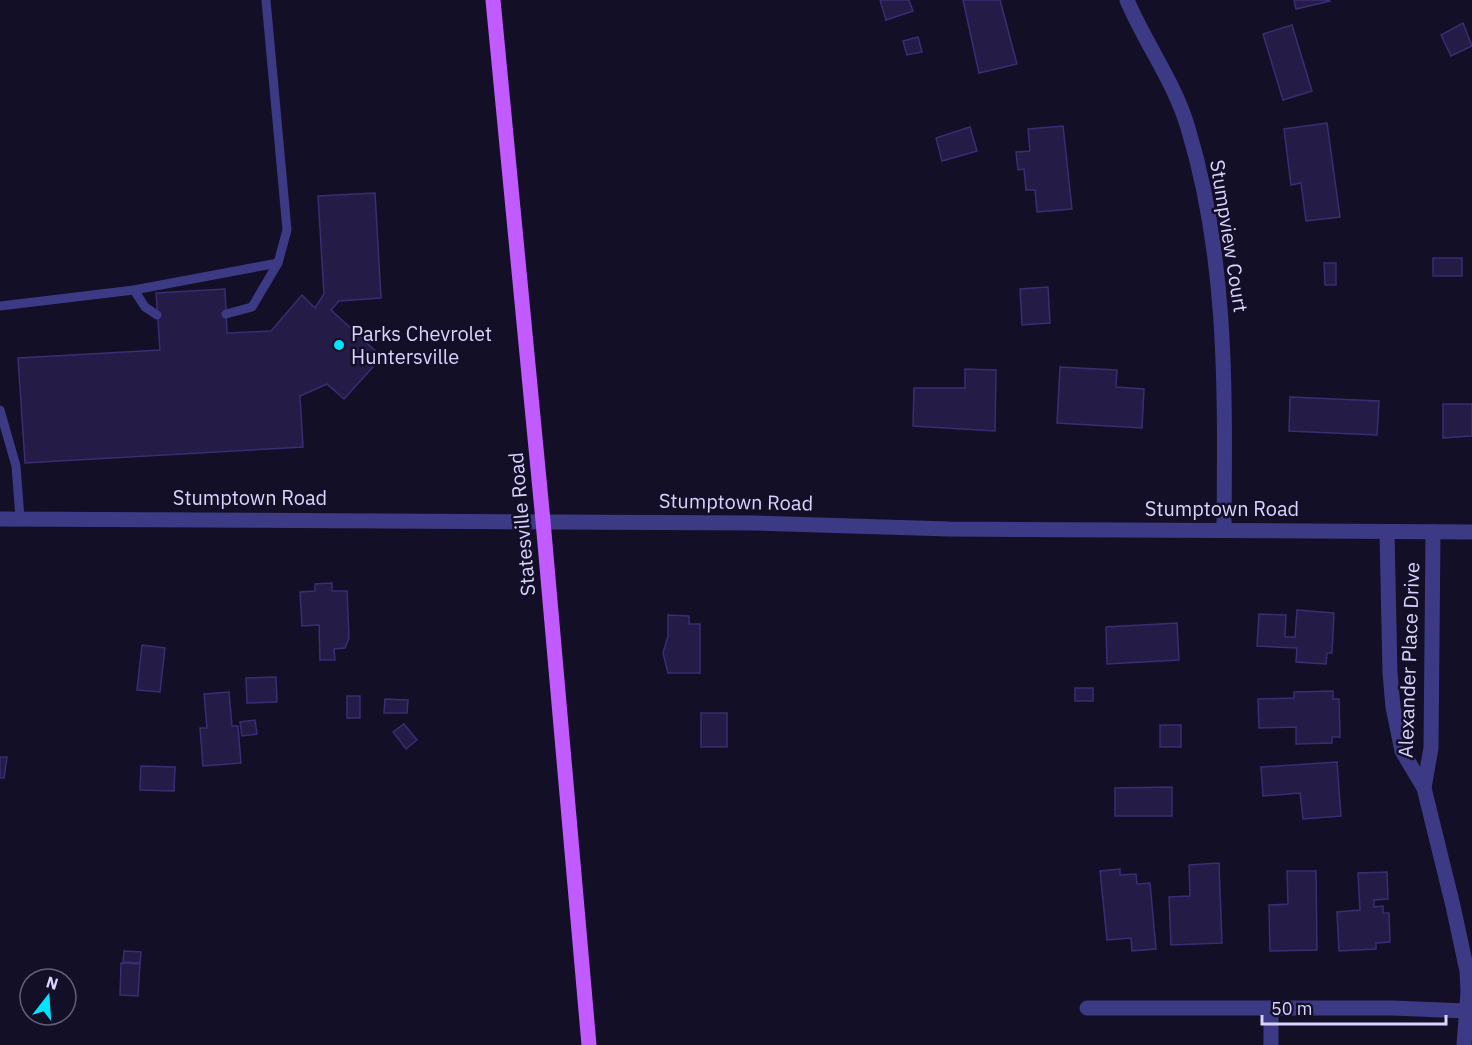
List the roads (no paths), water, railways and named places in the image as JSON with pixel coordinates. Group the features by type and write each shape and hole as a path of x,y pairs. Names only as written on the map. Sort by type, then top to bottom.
{"main road":[{"name":"Statesville Road","path":"493,0 543,521 589,1045"}],"street":[{"name":"Stumpview Court","path":"1127,0 1178,102 1187,126 1206,197 1218,273 1224,349 1224,530"},
{"name":"Stumptown Road","path":"0,519 754,522 960,529 1472,532"},
{"name":"Alexander Place Drive","path":"1387,532 1390,673 1393,707 1401,750 1424,788 1467,971 1464,1045"},
{"name":"Alexander Place Drive","path":"1424,788 1431,748 1433,532"},
{"path":"1087,1008 1392,1008 1466,1011"},
{"path":"1271,1009 1271,1045"}],"lane":[{"path":"226,314 252,307 278,263 287,230 266,0"},
{"path":"0,306 134,290 278,263"},
{"path":"134,290 145,307 157,315"},
{"path":"0,410 16,465 20,518"}],"place":[{"name":"Parks Chevrolet Huntersville","path":"339,345"}]}
